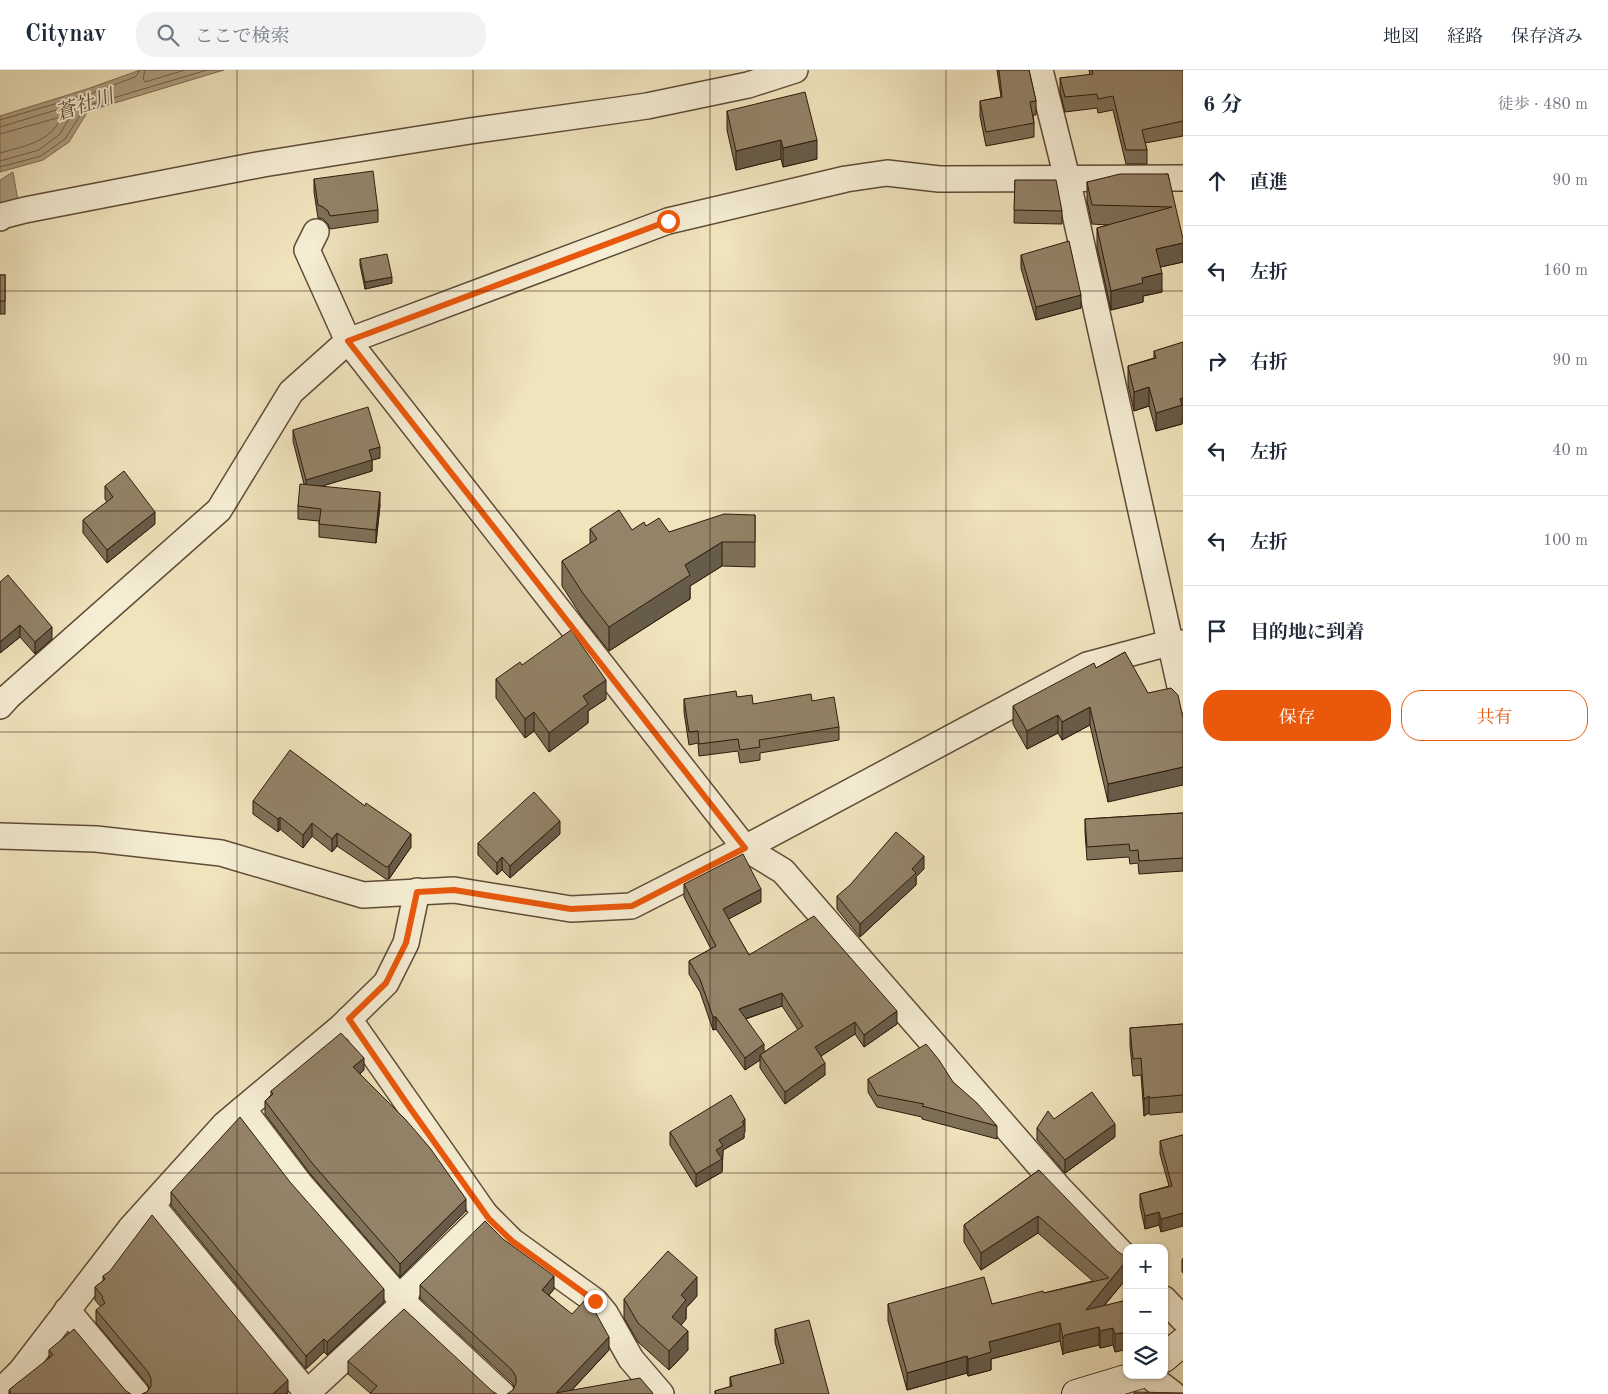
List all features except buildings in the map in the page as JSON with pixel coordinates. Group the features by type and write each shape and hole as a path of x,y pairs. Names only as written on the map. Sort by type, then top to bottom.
{"street":[{"path":"0,218 24,210 263,164 470,131 647,106 748,85 795,70"},
{"path":"1040,70 1176,643 1183,700"},
{"path":"0,706 220,510 292,392 348,341 668,221 837,181 887,173 938,180 1183,178"},
{"path":"316,232 307,250 348,341 745,848 783,871 1060,1189 1123,1256"},
{"path":"0,836 96,839 220,853 363,894 454,890 571,909 632,906 745,848 1086,665 1176,643"},
{"path":"0,1392 20,1371 130,1230 225,1124 349,1019 386,983 406,943 417,892"},
{"path":"349,1019 485,1214 512,1241 595,1301 605,1313 632,1359 661,1394"},
{"path":"243,1109 301,1185 404,1303 502,1394"},
{"path":"152,1205 307,1393 404,1303 408,1289 485,1214"},
{"path":"1168,1303 1183,1319"},
{"path":"67,1310 137,1394"},
{"path":"1168,1355 1183,1342"},
{"path":"1076,1394 1126,1379"},
{"path":"1153,1379 1173,1394"}],"water":[{"name":"蒼社川","path":"140,70 224,70 88,111 69,142 43,160 0,172 0,116"},
{"path":"13,172 18,201 0,212 0,180"}],"route":[{"path":"595,1301 512,1241 489,1219 349,1019 386,983 406,943 417,892 454,890 571,909 632,906 745,848 348,341 668,221"}]}
